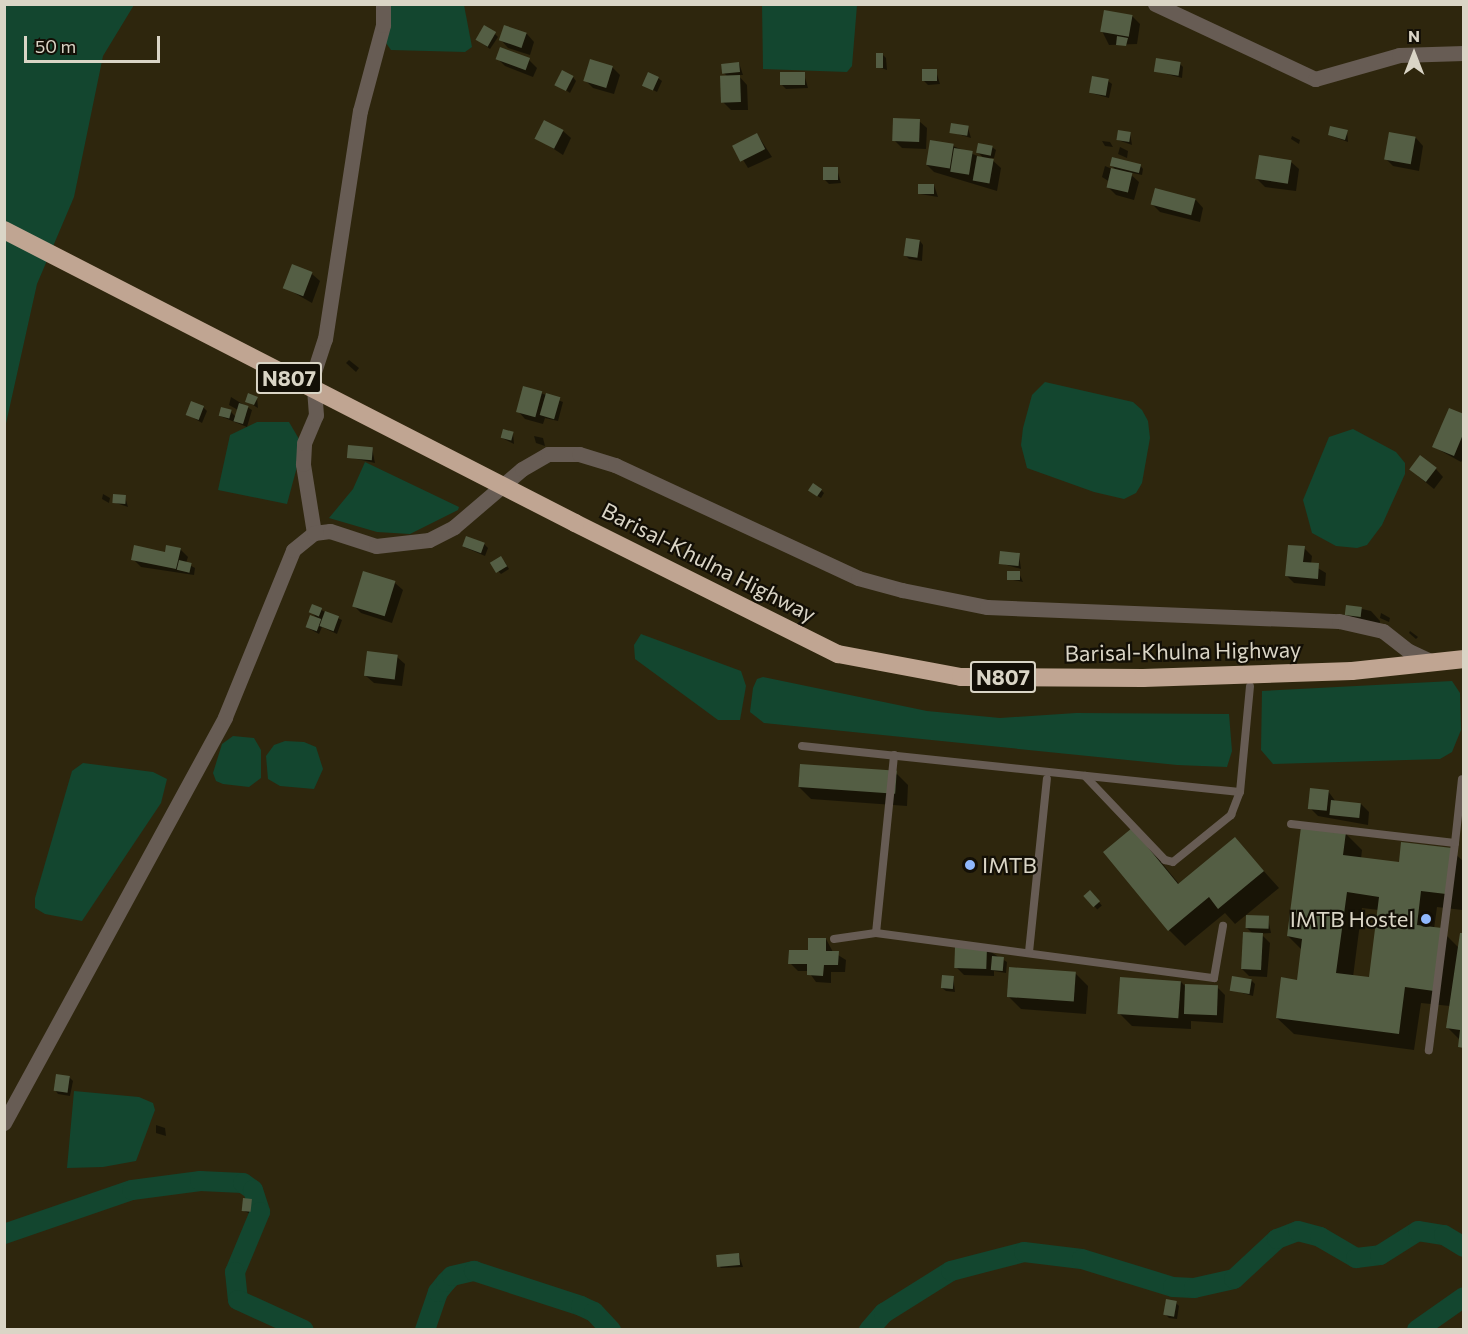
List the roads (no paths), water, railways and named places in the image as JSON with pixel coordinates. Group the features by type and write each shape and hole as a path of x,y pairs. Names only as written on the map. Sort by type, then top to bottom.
{"highway":[{"name":"Barisal-Khulna Highway","path":"4,230 838,654 961,677 1155,678 1352,671 1464,659"}],"street":[{"path":"314,532 303,464 304,443 316,415 313,375 325,339 360,111 383,25 383,4"},
{"path":"1155,4 1315,79 1399,56 1464,53"},
{"path":"4,1123 225,717 293,550 314,532 330,531 376,546 429,540 454,527 522,469 548,454 579,454 615,465 858,578 902,590 987,607 1339,621 1383,631 1409,651 1433,662"}],"lane":[{"path":"1085,776 1165,860 1173,862 1231,815 1239,792 1250,686"},
{"path":"802,746 1239,792"},
{"path":"876,933 894,755"},
{"path":"1029,952 1047,779"},
{"path":"1429,1050 1462,779"},
{"path":"1291,824 1455,843"},
{"path":"834,939 876,933 1214,978 1223,926"}],"waterway":[{"path":"4,1234 132,1190 200,1181 243,1183 253,1190 260,1212 235,1272 238,1300 304,1330"},
{"path":"869,1330 884,1313 951,1271 1024,1252 1082,1259 1173,1287 1194,1288 1234,1279 1277,1239 1298,1231 1320,1237 1356,1258 1380,1255 1418,1231 1444,1235 1464,1247"},
{"path":"425,1330 438,1292 446,1282 452,1276 474,1271 581,1306 594,1312 611,1330"},
{"path":"1417,1330 1464,1297"}],"place":[{"name":"IMTB","path":"970,865"},
{"name":"IMTB Hostel","path":"1426,919"}]}
